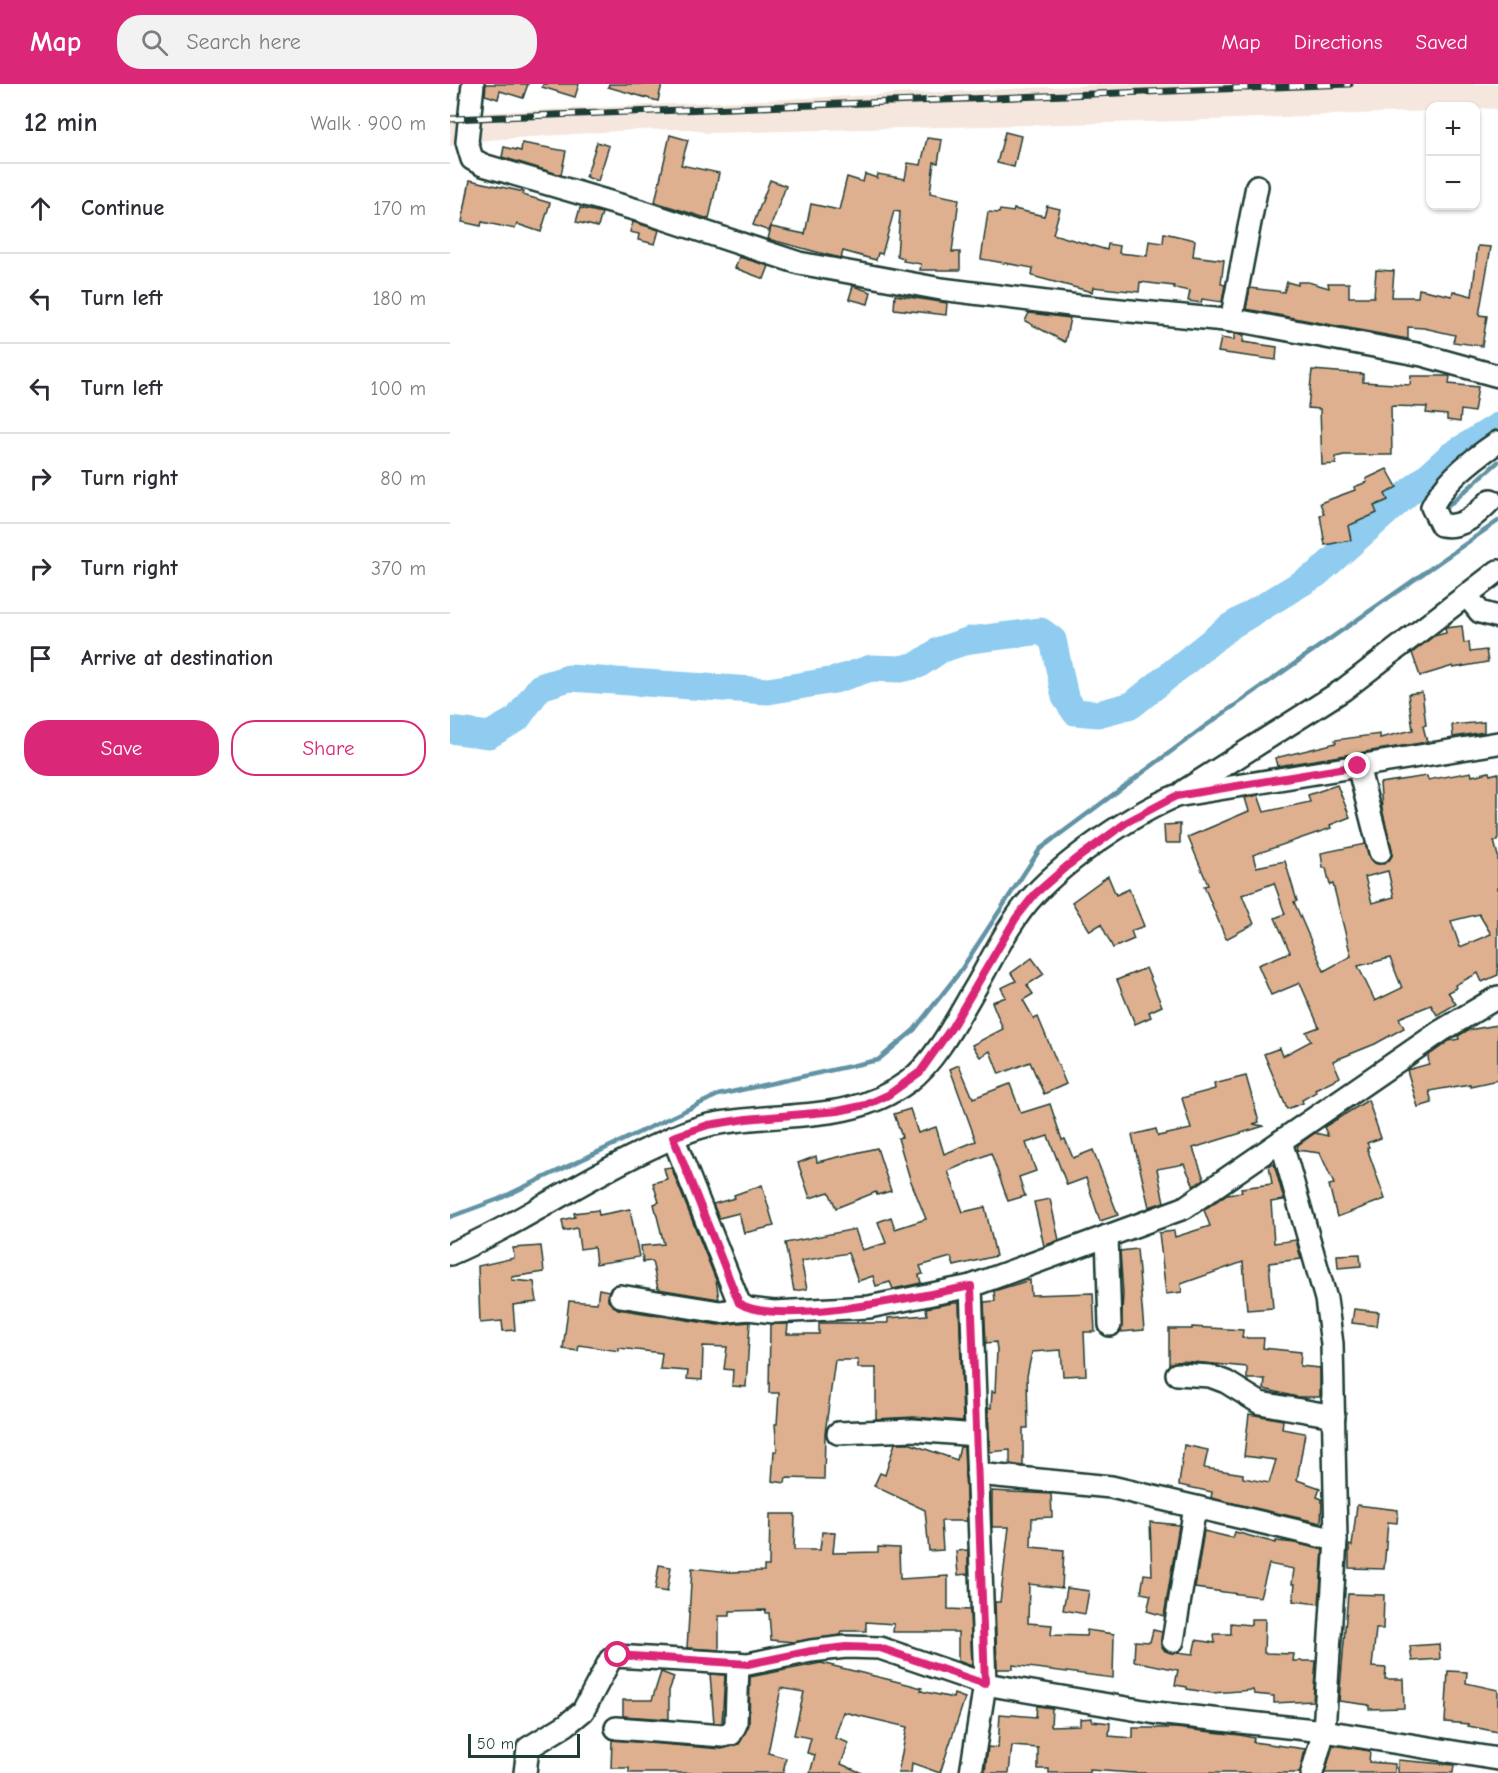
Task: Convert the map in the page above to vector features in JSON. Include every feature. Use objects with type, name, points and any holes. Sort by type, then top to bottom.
[{"type":"street","points":[[473,84],[468,150],[472,159],[483,165],[644,212],[799,263],[941,289],[1077,306],[1231,321],[1422,355],[1498,376]]},
{"type":"street","points":[[1231,321],[1257,186]]},
{"type":"street","points":[[1491,500],[1464,523],[1452,527],[1437,519],[1436,498],[1476,456],[1498,442]]},
{"type":"street","points":[[450,1254],[474,1244],[560,1194],[673,1137],[708,1125],[746,1119],[838,1111],[866,1105],[908,1082],[920,1072],[952,1027],[1016,918],[1035,894],[1067,866],[1127,822],[1176,796],[1343,690],[1498,570]]},
{"type":"street","points":[[1467,596],[1480,612],[1498,617]]},
{"type":"street","points":[[1176,796],[1498,743]]},
{"type":"street","points":[[1358,766],[1380,852]]},
{"type":"street","points":[[620,1296],[720,1312],[748,1309],[774,1312],[869,1306],[971,1286],[1184,1208],[1441,1031],[1498,997]]},
{"type":"street","points":[[673,1137],[739,1303],[748,1309]]},
{"type":"street","points":[[1281,1141],[1326,1299],[1332,1344],[1336,1540],[1324,1731],[1312,1773]]},
{"type":"street","points":[[1107,1236],[1110,1325]]},
{"type":"street","points":[[971,1286],[985,1684],[971,1773]]},
{"type":"street","points":[[1178,1374],[1210,1376],[1226,1382],[1260,1403],[1334,1416]]},
{"type":"street","points":[[837,1433],[913,1430],[976,1435]]},
{"type":"street","points":[[977,1474],[1111,1487],[1336,1540]]},
{"type":"street","points":[[1173,1641],[1195,1507]]},
{"type":"street","points":[[525,1773],[528,1748],[566,1725],[583,1711],[612,1657],[738,1664],[823,1650],[880,1648],[985,1684],[1156,1713],[1324,1731],[1498,1759]]},
{"type":"street","points":[[616,1728],[723,1736],[732,1734],[736,1724],[738,1664]]},
{"type":"shaded area","points":[[1119,84],[1498,84],[1498,109],[1480,108],[1480,102],[1426,102],[1426,111],[1184,121],[707,133],[690,129],[633,130],[488,140],[450,146],[450,114]]},
{"type":"building","points":[[486,84],[528,84],[523,98],[500,91],[498,99],[485,95]]},
{"type":"building","points":[[543,84],[579,84],[575,97],[542,87]]},
{"type":"building","points":[[609,84],[662,84],[658,101],[608,87]]},
{"type":"building","points":[[1005,132],[1021,136],[1014,167],[997,163]]},
{"type":"building","points":[[670,135],[688,140],[681,165],[719,173],[709,219],[655,202]]},
{"type":"building","points":[[927,138],[942,140],[938,163],[934,162],[930,193],[959,199],[952,252],[960,252],[960,270],[920,270],[921,264],[903,261],[904,258],[897,256],[900,212],[894,211],[882,254],[878,253],[876,260],[843,251],[841,258],[768,239],[771,227],[805,234],[811,204],[839,210],[847,177],[863,182],[865,174],[877,178],[878,174],[905,179],[908,163],[921,165]]},
{"type":"building","points":[[597,142],[609,146],[598,181],[586,177]]},
{"type":"building","points":[[522,143],[566,151],[561,175],[502,157],[504,147],[521,151]]},
{"type":"building","points":[[470,180],[524,192],[523,195],[550,203],[541,232],[517,224],[515,229],[482,222],[481,226],[462,222]]},
{"type":"building","points":[[770,180],[786,186],[769,231],[753,225]]},
{"type":"building","points":[[1047,206],[1060,209],[1053,234],[1107,250],[1108,244],[1120,246],[1119,253],[1147,256],[1149,241],[1163,243],[1164,233],[1195,240],[1193,256],[1224,260],[1221,284],[1225,285],[1222,302],[1202,299],[1201,303],[1188,301],[1190,291],[1174,288],[1174,286],[1140,282],[1139,292],[1093,287],[1092,292],[1032,276],[1033,268],[981,259],[988,212],[999,213],[1000,210],[1013,212],[1014,209],[1044,216]]},
{"type":"building","points":[[580,208],[602,213],[598,227],[576,222]]},
{"type":"building","points":[[633,222],[659,230],[655,244],[638,240],[639,234],[630,232]]},
{"type":"building","points":[[1478,246],[1491,247],[1479,315],[1487,316],[1482,346],[1453,342],[1455,335],[1424,328],[1408,327],[1408,339],[1246,309],[1250,288],[1284,292],[1287,282],[1298,285],[1298,282],[1308,282],[1329,288],[1328,283],[1349,283],[1349,297],[1374,297],[1376,270],[1394,271],[1392,297],[1418,297],[1419,289],[1452,296],[1453,291],[1472,296]]},
{"type":"building","points":[[739,257],[769,266],[764,279],[735,268]]},
{"type":"building","points":[[853,286],[871,292],[868,304],[849,299]]},
{"type":"building","points":[[895,295],[947,303],[946,315],[894,309]]},
{"type":"building","points":[[1029,313],[1070,318],[1065,342],[1025,321]]},
{"type":"building","points":[[1234,334],[1244,335],[1243,342],[1277,347],[1276,360],[1218,352],[1221,338],[1234,340]]},
{"type":"building","points":[[1312,370],[1363,374],[1363,382],[1410,385],[1411,376],[1450,376],[1449,384],[1478,387],[1474,412],[1461,410],[1460,422],[1447,420],[1447,415],[1426,413],[1427,407],[1391,406],[1392,455],[1344,455],[1335,457],[1336,464],[1322,465],[1320,409],[1308,408]]},
{"type":"building","points":[[1387,469],[1397,487],[1385,494],[1388,500],[1374,506],[1377,513],[1348,526],[1351,540],[1325,545],[1320,515],[1324,514],[1320,503],[1355,490],[1354,487],[1367,482],[1366,479]]},
{"type":"building","points":[[1462,626],[1464,643],[1469,642],[1470,652],[1486,650],[1488,662],[1453,668],[1453,666],[1420,676],[1412,653],[1434,636],[1446,633],[1445,628]]},
{"type":"building","points":[[1422,692],[1426,725],[1423,726],[1427,742],[1277,766],[1275,758],[1336,743],[1335,740],[1380,734],[1380,738],[1413,730],[1408,694]]},
{"type":"building","points":[[1484,722],[1484,732],[1453,737],[1452,725]]},
{"type":"building","points":[[1471,772],[1472,776],[1489,772],[1490,775],[1498,773],[1498,841],[1494,841],[1498,856],[1498,975],[1482,982],[1478,973],[1455,985],[1456,988],[1448,992],[1456,1004],[1437,1015],[1431,1005],[1399,1018],[1404,1028],[1375,1044],[1333,1061],[1340,1077],[1315,1089],[1316,1092],[1302,1100],[1303,1103],[1287,1109],[1264,1054],[1280,1048],[1283,1056],[1311,1041],[1306,1032],[1319,1027],[1300,983],[1271,995],[1258,965],[1290,952],[1275,918],[1285,914],[1277,891],[1274,883],[1242,895],[1254,924],[1226,939],[1204,886],[1208,885],[1188,837],[1249,811],[1245,798],[1258,795],[1264,812],[1310,802],[1308,795],[1337,785],[1350,817],[1330,825],[1331,828],[1253,855],[1256,867],[1285,861],[1297,901],[1294,902],[1324,971],[1351,956],[1333,884],[1330,885],[1326,868],[1323,868],[1321,853],[1365,844],[1371,860],[1384,864],[1392,856],[1392,849],[1382,809],[1380,783],[1427,776],[1428,780]],"holes":[[[1388,871],[1394,897],[1372,903],[1365,877]],[[1479,914],[1491,934],[1460,947],[1451,921]],[[1390,958],[1402,988],[1375,1001],[1358,966]]]},
{"type":"building","points":[[1180,824],[1180,843],[1165,843],[1164,825]]},
{"type":"building","points":[[1108,876],[1116,895],[1129,889],[1144,926],[1131,931],[1134,939],[1113,948],[1101,924],[1090,931],[1072,902]]},
{"type":"building","points":[[1032,958],[1044,974],[1027,985],[1033,994],[1023,1000],[1034,1019],[1038,1017],[1066,1084],[1044,1094],[1030,1062],[999,1074],[990,1051],[980,1057],[972,1045],[1003,1029],[992,1002],[1006,997],[1001,988],[1016,981],[1011,973]]},
{"type":"building","points":[[1146,968],[1162,1006],[1149,1012],[1151,1017],[1135,1024],[1117,980]]},
{"type":"building","points":[[1498,1025],[1498,1080],[1429,1091],[1432,1103],[1418,1107],[1407,1070],[1429,1064],[1428,1056],[1449,1041],[1459,1039],[1458,1036],[1468,1030]]},
{"type":"building","points":[[959,1065],[973,1098],[1010,1084],[1021,1113],[1050,1104],[1062,1140],[1065,1139],[1073,1158],[1093,1150],[1118,1215],[1100,1221],[1086,1178],[1067,1185],[1048,1136],[1026,1143],[1036,1171],[1019,1177],[1025,1196],[1008,1201],[991,1153],[948,1171],[963,1212],[985,1207],[996,1256],[954,1266],[951,1257],[920,1266],[923,1274],[919,1275],[921,1283],[893,1289],[890,1282],[876,1286],[873,1276],[858,1281],[848,1253],[801,1261],[807,1289],[794,1291],[785,1243],[855,1229],[862,1250],[886,1243],[878,1222],[891,1217],[895,1229],[926,1219],[910,1179],[898,1138],[902,1137],[894,1114],[910,1109],[918,1133],[936,1127],[944,1154],[976,1141],[950,1069]]},
{"type":"building","points":[[1246,1076],[1259,1122],[1253,1124],[1264,1126],[1193,1148],[1204,1179],[1194,1186],[1184,1164],[1157,1169],[1164,1202],[1149,1207],[1132,1135],[1156,1129],[1158,1136],[1191,1129],[1182,1098],[1215,1089],[1214,1084]]},
{"type":"building","points":[[1368,1100],[1381,1138],[1367,1143],[1369,1147],[1367,1148],[1385,1199],[1337,1217],[1329,1185],[1334,1184],[1320,1153],[1297,1150],[1298,1145],[1315,1133],[1328,1136],[1324,1127]]},
{"type":"building","points":[[877,1148],[891,1191],[877,1195],[876,1192],[836,1208],[829,1192],[810,1198],[798,1163],[816,1156],[817,1162]]},
{"type":"building","points":[[1274,1164],[1284,1200],[1271,1202],[1274,1243],[1296,1240],[1301,1259],[1269,1263],[1273,1308],[1247,1310],[1243,1262],[1181,1284],[1182,1292],[1166,1294],[1159,1233],[1174,1231],[1175,1237],[1210,1226],[1204,1210],[1227,1194],[1242,1192],[1241,1188],[1272,1184],[1269,1165]]},
{"type":"building","points":[[671,1167],[716,1280],[719,1299],[658,1289],[652,1261],[643,1262],[641,1246],[664,1244],[654,1204],[659,1202],[653,1183],[667,1179],[664,1168]]},
{"type":"building","points":[[762,1185],[774,1226],[744,1233],[739,1213],[719,1218],[713,1204],[735,1198],[734,1195]]},
{"type":"building","points":[[1050,1199],[1059,1240],[1044,1246],[1034,1202]]},
{"type":"building","points":[[630,1209],[639,1257],[596,1264],[594,1247],[580,1249],[577,1228],[564,1231],[562,1220],[575,1217],[574,1213],[598,1210],[599,1215]]},
{"type":"building","points":[[541,1246],[544,1272],[512,1277],[512,1280],[534,1282],[537,1302],[513,1305],[515,1330],[503,1331],[502,1321],[480,1323],[478,1266],[514,1258],[513,1248]]},
{"type":"building","points":[[1137,1249],[1144,1330],[1121,1332],[1123,1294],[1120,1251]]},
{"type":"building","points":[[1360,1254],[1361,1266],[1338,1268],[1337,1255]]},
{"type":"building","points":[[1030,1280],[1031,1295],[1093,1293],[1095,1332],[1084,1332],[1086,1375],[1063,1376],[1061,1350],[1032,1352],[1027,1376],[1028,1428],[1023,1428],[1023,1466],[1010,1464],[1010,1450],[990,1452],[988,1407],[991,1408],[992,1391],[995,1392],[997,1350],[996,1342],[986,1343],[984,1302],[995,1301],[994,1291]]},
{"type":"building","points":[[599,1289],[609,1291],[608,1301],[618,1309],[718,1325],[750,1322],[746,1387],[732,1386],[733,1370],[724,1369],[727,1347],[703,1346],[702,1380],[687,1379],[688,1371],[660,1369],[662,1353],[619,1348],[619,1351],[579,1345],[578,1351],[563,1349],[569,1301],[597,1303]]},
{"type":"building","points":[[959,1303],[963,1421],[914,1417],[876,1419],[876,1368],[858,1368],[858,1360],[835,1360],[825,1433],[824,1479],[786,1478],[785,1483],[772,1481],[774,1451],[777,1451],[775,1424],[777,1424],[779,1393],[769,1393],[770,1324],[788,1324],[787,1334],[819,1334],[819,1323],[888,1323],[888,1318],[927,1315],[926,1308]]},
{"type":"building","points":[[1354,1309],[1379,1312],[1377,1326],[1352,1323]]},
{"type":"building","points":[[1192,1327],[1243,1330],[1242,1338],[1264,1338],[1263,1348],[1301,1352],[1300,1366],[1320,1368],[1320,1397],[1297,1397],[1264,1389],[1265,1379],[1247,1379],[1247,1367],[1182,1361],[1169,1364],[1169,1329],[1192,1329]]},
{"type":"building","points":[[1249,1414],[1283,1420],[1282,1429],[1305,1433],[1297,1480],[1320,1488],[1317,1497],[1322,1499],[1321,1523],[1211,1498],[1212,1492],[1179,1485],[1184,1445],[1208,1450],[1204,1468],[1243,1474],[1243,1478],[1269,1483],[1276,1460],[1244,1456]]},
{"type":"building","points":[[895,1443],[908,1443],[957,1460],[960,1447],[964,1447],[967,1521],[941,1521],[943,1550],[929,1551],[925,1510],[874,1486],[880,1473],[885,1475]]},
{"type":"building","points":[[992,1491],[1051,1494],[1052,1517],[1032,1518],[1031,1547],[1064,1550],[1062,1588],[1029,1584],[1028,1623],[1052,1625],[1051,1635],[1086,1636],[1087,1630],[1114,1634],[1113,1678],[1013,1665],[1013,1669],[997,1669],[995,1602],[1000,1602],[1009,1527],[992,1527]]},
{"type":"building","points":[[1357,1505],[1398,1510],[1397,1523],[1388,1522],[1384,1569],[1349,1568],[1349,1545],[1352,1546]]},
{"type":"building","points":[[770,1514],[795,1514],[794,1550],[820,1550],[822,1532],[835,1533],[833,1553],[878,1552],[878,1547],[899,1548],[900,1579],[948,1576],[948,1609],[970,1610],[972,1666],[958,1661],[958,1632],[893,1632],[894,1624],[866,1622],[866,1631],[842,1631],[841,1635],[794,1642],[771,1640],[769,1613],[766,1613],[766,1610],[730,1611],[730,1616],[719,1616],[719,1650],[687,1648],[692,1568],[730,1572],[764,1571],[764,1566],[769,1566]]},
{"type":"building","points":[[1150,1522],[1179,1525],[1164,1616],[1147,1611],[1151,1595],[1141,1593],[1144,1574],[1152,1575]]},
{"type":"building","points":[[1204,1531],[1233,1538],[1235,1532],[1276,1543],[1276,1541],[1295,1543],[1323,1550],[1319,1604],[1293,1601],[1294,1569],[1269,1564],[1260,1597],[1195,1588]]},
{"type":"building","points":[[968,1550],[968,1574],[958,1575],[956,1551]]},
{"type":"building","points":[[659,1565],[671,1567],[667,1592],[655,1590]]},
{"type":"building","points":[[1067,1588],[1089,1591],[1085,1614],[1063,1610]]},
{"type":"building","points":[[1348,1594],[1384,1595],[1383,1629],[1376,1629],[1372,1667],[1386,1668],[1385,1679],[1403,1679],[1404,1708],[1369,1709],[1369,1705],[1339,1701]]},
{"type":"building","points":[[1251,1619],[1265,1619],[1264,1653],[1294,1654],[1293,1661],[1316,1661],[1313,1701],[1274,1703],[1274,1696],[1254,1694],[1253,1690],[1212,1693],[1187,1689],[1187,1687],[1175,1685],[1178,1670],[1134,1661],[1135,1641],[1150,1642],[1153,1630],[1162,1632],[1161,1645],[1165,1651],[1193,1654],[1196,1640],[1215,1643],[1214,1634],[1231,1634],[1231,1623],[1251,1625]]},
{"type":"building","points":[[1439,1644],[1440,1659],[1412,1661],[1410,1646]]},
{"type":"building","points":[[821,1663],[922,1688],[921,1691],[953,1698],[954,1694],[965,1698],[940,1773],[912,1763],[911,1773],[898,1773],[907,1727],[843,1712],[835,1738],[849,1743],[841,1764],[862,1773],[810,1773],[815,1755],[807,1753],[811,1738],[794,1735],[804,1692],[781,1688],[768,1753],[786,1758],[783,1773],[629,1773],[629,1768],[611,1768],[612,1740],[722,1749],[739,1744],[749,1725],[750,1677]]},
{"type":"building","points":[[1448,1671],[1467,1672],[1466,1683],[1498,1690],[1498,1732],[1468,1726],[1469,1724],[1445,1722]]},
{"type":"building","points":[[661,1672],[674,1677],[669,1691],[669,1719],[623,1716],[623,1700],[652,1700]]},
{"type":"building","points":[[710,1674],[725,1675],[722,1723],[714,1723]]},
{"type":"building","points":[[1037,1706],[1052,1708],[1051,1726],[1080,1725],[1080,1719],[1092,1718],[1092,1721],[1110,1723],[1109,1736],[1133,1738],[1133,1728],[1175,1728],[1240,1735],[1254,1738],[1253,1742],[1305,1749],[1300,1773],[1133,1773],[1090,1770],[1090,1773],[1049,1773],[1049,1769],[1038,1769],[1038,1748],[1012,1746],[1009,1773],[985,1773],[988,1747],[998,1748],[1000,1714],[1036,1717]]},
{"type":"building","points":[[1333,1745],[1370,1751],[1369,1762],[1395,1764],[1395,1773],[1325,1773]]},
{"type":"building","points":[[1398,1760],[1454,1765],[1453,1773],[1398,1773]]},
{"type":"waterway","points":[[450,730],[489,735],[517,719],[540,687],[569,678],[768,691],[835,680],[871,668],[900,669],[918,665],[940,650],[970,640],[1041,631],[1053,640],[1065,697],[1075,712],[1098,714],[1132,705],[1229,627],[1317,574],[1450,456],[1498,426]]},
{"type":"waterway","points":[[1440,513],[1498,462]]},
{"type":"waterway","points":[[450,1217],[499,1199],[718,1095],[878,1060],[914,1030],[959,973],[1040,849],[1204,727],[1498,521]]},
{"type":"railway","points":[[450,119],[1350,84]]},
{"type":"route","points":[[618,1655],[748,1664],[811,1651],[846,1647],[880,1648],[985,1684],[971,1286],[869,1306],[774,1312],[748,1309],[739,1303],[673,1137],[708,1125],[746,1119],[838,1111],[866,1105],[888,1095],[920,1072],[952,1027],[1016,918],[1035,894],[1067,866],[1127,822],[1157,804],[1176,796],[1358,766]]}]
